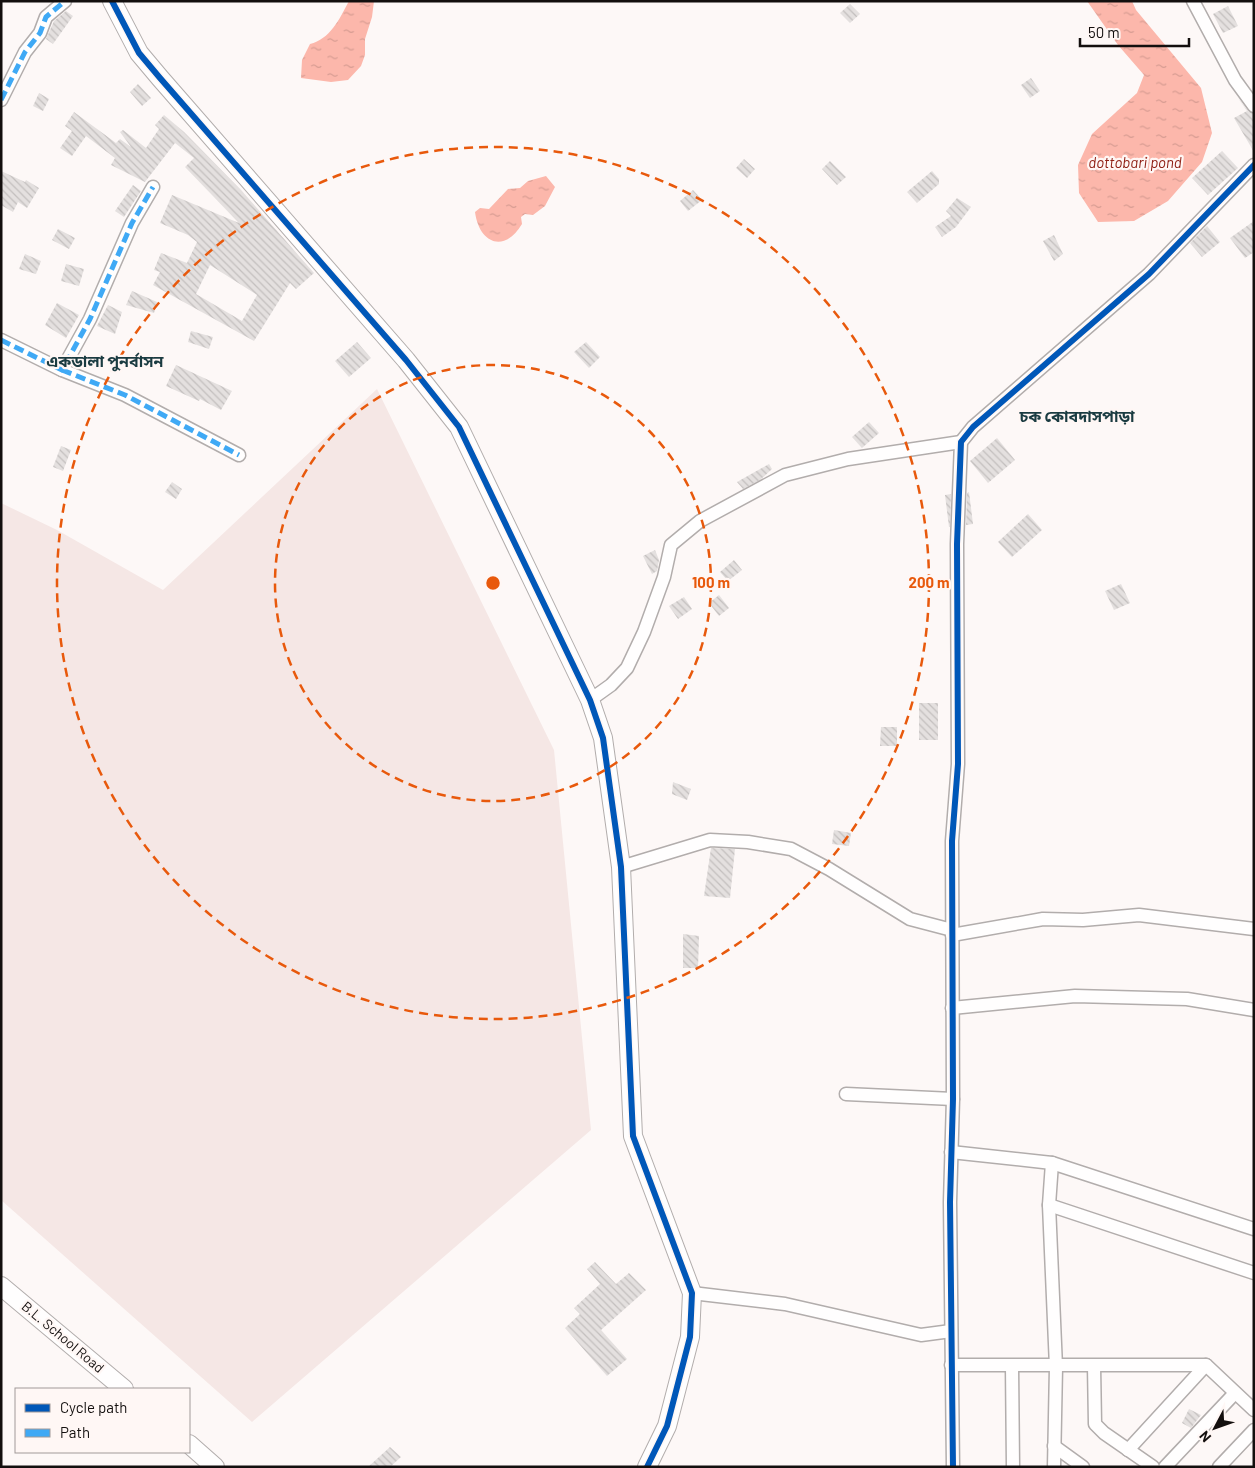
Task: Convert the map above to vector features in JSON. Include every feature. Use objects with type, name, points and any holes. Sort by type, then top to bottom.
[{"type":"street","points":[[1,100],[25,52],[40,33],[46,17],[65,1]]},
{"type":"street","points":[[112,1],[139,53],[406,360],[459,428],[590,700],[603,738],[621,867],[633,1136],[692,1293],[690,1337],[686,1355],[667,1426],[647,1467]]},
{"type":"street","points":[[1194,1],[1235,80],[1254,106]]},
{"type":"street","points":[[953,1467],[951,1365],[952,841],[958,764],[957,544],[961,442],[973,427],[1150,274],[1254,165]]},
{"type":"street","points":[[62,370],[90,319],[132,223],[153,187]]},
{"type":"street","points":[[1,340],[62,370],[125,395],[239,455]]},
{"type":"street","points":[[590,700],[610,685],[627,668],[644,632],[664,577],[671,545],[700,521],[785,475],[848,459],[961,442]]},
{"type":"street","points":[[621,867],[710,840],[748,842],[791,849],[829,869],[910,919],[952,933],[1043,919],[1083,920],[1139,915],[1254,929]]},
{"type":"street","points":[[952,1008],[1075,996],[1186,999],[1254,1010]]},
{"type":"street","points":[[846,1094],[953,1099]]},
{"type":"street","points":[[951,1152],[1052,1163],[1254,1229]]},
{"type":"street","points":[[1052,1163],[1049,1205],[1056,1366],[1054,1467]]},
{"type":"street","points":[[1049,1205],[1254,1273]]},
{"type":"street","name":"B.L. School Road","points":[[1,1286],[123,1388]]},
{"type":"street","points":[[692,1293],[785,1304],[921,1335],[951,1331]]},
{"type":"street","points":[[951,1365],[1206,1365],[1254,1410]]},
{"type":"street","points":[[1128,1450],[1206,1365]]},
{"type":"street","points":[[1012,1366],[1013,1467]]},
{"type":"street","points":[[1094,1366],[1095,1424],[1153,1467]]},
{"type":"street","points":[[1165,1467],[1235,1393]]},
{"type":"street","points":[[1219,1467],[1254,1430]]},
{"type":"street","points":[[190,1445],[215,1467]]},
{"type":"street","points":[[1054,1446],[1083,1467]]},
{"type":"shaded area","points":[[377,389],[554,750],[591,1130],[252,1422],[1,1200],[1,503],[57,530],[163,590]]},
{"type":"water","points":[[349,1],[374,1],[372,17],[365,39],[365,55],[361,66],[348,80],[331,82],[301,78],[302,60],[310,44],[323,38],[333,28]]},
{"type":"water","name":"dottobari pond","points":[[1087,1],[1132,1],[1136,10],[1201,88],[1212,133],[1202,162],[1168,201],[1134,221],[1098,222],[1079,193],[1078,165],[1092,134],[1137,93],[1144,75],[1118,45]]},
{"type":"water","points":[[546,176],[555,187],[545,206],[533,215],[525,214],[521,217],[522,224],[508,239],[500,242],[493,241],[487,237],[477,223],[475,212],[480,208],[489,209],[508,189],[520,188],[528,181]]},
{"type":"building","points":[[850,4],[860,14],[850,23],[840,13]]},
{"type":"building","points":[[1228,6],[1238,26],[1223,33],[1213,14]]},
{"type":"building","points":[[66,11],[73,16],[53,44],[46,39],[54,21]]},
{"type":"building","points":[[1031,78],[1040,91],[1030,98],[1021,85]]},
{"type":"building","points":[[138,84],[151,98],[142,106],[130,92]]},
{"type":"building","points":[[39,93],[49,99],[43,111],[33,106]]},
{"type":"building","points":[[1238,98],[1248,111],[1254,114],[1254,152],[1234,118],[1247,111]]},
{"type":"building","points":[[74,112],[116,143],[120,139],[131,147],[120,132],[123,130],[146,148],[159,129],[155,125],[164,115],[184,132],[241,190],[314,273],[296,289],[290,283],[254,341],[153,285],[160,272],[154,270],[161,253],[187,263],[197,242],[188,235],[160,223],[172,195],[239,223],[185,167],[194,158],[175,143],[145,182],[111,165],[115,158],[86,136],[72,156],[60,148],[72,131],[65,126]],"holes":[[[210,265],[257,295],[242,321],[196,294]]]},
{"type":"building","points":[[1222,151],[1238,168],[1208,195],[1192,178]]},
{"type":"building","points":[[744,159],[755,169],[747,178],[736,168]]},
{"type":"building","points":[[830,161],[846,177],[837,185],[822,169]]},
{"type":"building","points":[[1,171],[25,182],[26,180],[39,188],[27,208],[18,202],[13,212],[1,205]]},
{"type":"building","points":[[932,171],[939,179],[939,184],[917,203],[907,192]]},
{"type":"building","points":[[133,185],[141,191],[124,217],[115,211]]},
{"type":"building","points":[[693,190],[702,200],[688,211],[680,201]]},
{"type":"building","points":[[957,198],[971,207],[956,227],[942,237],[935,227],[951,216],[946,211]]},
{"type":"building","points":[[1254,221],[1254,252],[1245,258],[1230,238]]},
{"type":"building","points":[[1207,226],[1220,242],[1202,257],[1190,243]]},
{"type":"building","points":[[58,229],[75,238],[69,249],[52,240]]},
{"type":"building","points":[[1054,235],[1063,254],[1054,261],[1043,241]]},
{"type":"building","points":[[25,254],[41,261],[36,274],[19,269]]},
{"type":"building","points":[[66,264],[84,269],[79,286],[61,281]]},
{"type":"building","points":[[132,291],[157,302],[154,313],[126,305]]},
{"type":"building","points":[[57,303],[79,315],[66,338],[45,325]]},
{"type":"building","points":[[108,305],[122,312],[115,334],[97,326]]},
{"type":"building","points":[[191,331],[213,337],[209,349],[188,342]]},
{"type":"building","points":[[357,342],[371,358],[349,377],[335,361]]},
{"type":"building","points":[[586,342],[600,357],[589,368],[574,352]]},
{"type":"building","points":[[176,365],[232,391],[221,410],[200,399],[199,401],[166,386]]},
{"type":"building","points":[[869,422],[879,433],[862,448],[852,437]]},
{"type":"building","points":[[997,438],[1015,460],[988,483],[970,461]]},
{"type":"building","points":[[61,446],[71,450],[63,471],[53,467]]},
{"type":"building","points":[[769,464],[772,469],[760,480],[743,489],[737,482]]},
{"type":"building","points":[[172,482],[182,489],[176,499],[165,492]]},
{"type":"building","points":[[969,492],[973,524],[966,525],[967,493]]},
{"type":"building","points":[[951,494],[950,527],[949,527],[945,495]]},
{"type":"building","points":[[1028,514],[1042,530],[1012,557],[998,542]]},
{"type":"building","points":[[655,550],[659,560],[657,571],[652,574],[643,556]]},
{"type":"building","points":[[734,560],[742,570],[728,581],[720,572]]},
{"type":"building","points":[[1121,584],[1130,603],[1114,610],[1105,591]]},
{"type":"building","points":[[719,595],[729,608],[719,616],[709,603]]},
{"type":"building","points":[[684,597],[692,609],[678,619],[669,606]]},
{"type":"building","points":[[919,703],[938,703],[938,740],[919,740]]},
{"type":"building","points":[[881,727],[897,727],[897,746],[880,746]]},
{"type":"building","points":[[673,782],[691,789],[687,800],[672,794]]},
{"type":"building","points":[[834,830],[851,833],[849,846],[832,844]]},
{"type":"building","points":[[711,848],[735,849],[730,898],[704,896]]},
{"type":"building","points":[[683,934],[699,936],[698,968],[683,968]]},
{"type":"building","points":[[595,1262],[616,1284],[629,1273],[646,1290],[601,1330],[627,1359],[607,1376],[565,1328],[580,1314],[574,1308],[600,1284],[587,1269]]},
{"type":"building","points":[[1189,1409],[1201,1415],[1191,1428],[1182,1423]]},
{"type":"building","points":[[390,1447],[401,1457],[390,1467],[368,1467]]},
{"type":"marked path","points":[[1,100],[25,52],[40,33],[46,17],[65,1]]},
{"type":"marked path","points":[[1,340],[62,370],[90,319],[132,223],[153,187]]},
{"type":"marked path","points":[[62,370],[125,395],[239,455]]},
{"type":"cycle path","points":[[112,1],[139,53],[406,360],[459,427],[590,700],[603,738],[621,867],[633,1136],[692,1293],[690,1337],[667,1426],[647,1467]]},
{"type":"cycle path","points":[[953,1467],[950,1202],[953,1099],[952,841],[958,764],[957,544],[961,442],[973,427],[1149,274],[1254,165]]},
{"type":"district","name":"একডালা পুনর্বাসন","points":[[105,361]]},
{"type":"district","name":"চক কোবদাসপাড়া","points":[[1077,416]]}]
